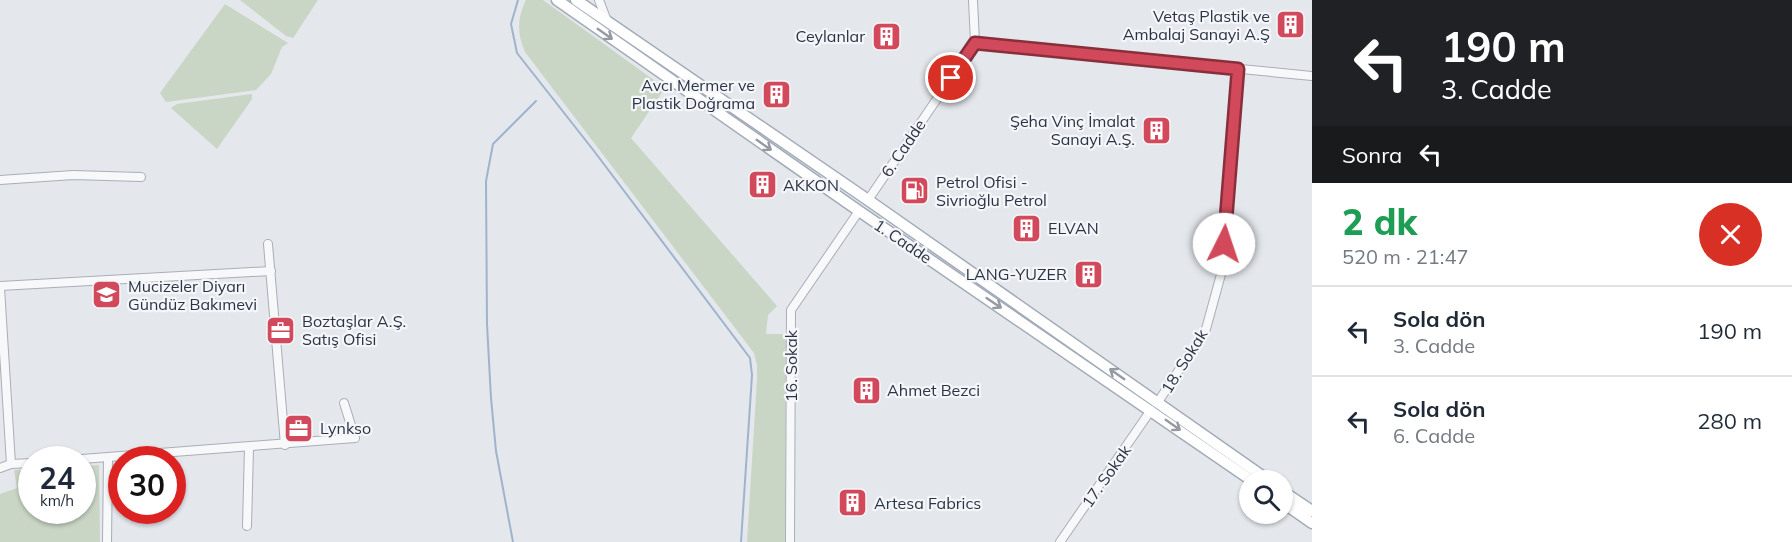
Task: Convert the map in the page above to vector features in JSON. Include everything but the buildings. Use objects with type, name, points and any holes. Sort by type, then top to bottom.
[{"type":"main road","name":"1. Cadde","points":[[557,0],[858,211],[1253,470]]},
{"type":"main road","name":"1. Cadde","points":[[576,0],[868,200],[1155,406],[1239,471]]},
{"type":"main road","points":[[1293,498],[1312,512]]},
{"type":"main road","points":[[1293,510],[1312,523]]},
{"type":"street","points":[[599,0],[608,22]]},
{"type":"street","points":[[973,0],[975,43],[1312,76]]},
{"type":"street","name":"6. Cadde","points":[[868,200],[975,43]]},
{"type":"street","name":"18. Sokak","points":[[1155,406],[1206,329],[1223,267],[1238,69]]},
{"type":"street","points":[[0,180],[73,175],[141,177]]},
{"type":"street","name":"16. Sokak","points":[[790,542],[791,310],[858,211]]},
{"type":"street","points":[[268,244],[285,446]]},
{"type":"street","points":[[11,464],[0,287],[271,272]]},
{"type":"street","points":[[186,452],[285,446],[355,438],[344,403]]},
{"type":"street","name":"17. Sokak","points":[[1060,542],[1155,406]]},
{"type":"street","points":[[247,526],[249,448]]},
{"type":"street","points":[[96,458],[108,458],[107,542]]},
{"type":"street","points":[[0,468],[18,464]]},
{"type":"green space","points":[[240,0],[318,0],[293,38],[286,36]]},
{"type":"green space","points":[[526,0],[543,0],[665,88],[631,138],[777,306],[768,315],[766,334],[786,334],[785,542],[747,542],[757,379],[754,353],[525,52],[519,26]]},
{"type":"green space","points":[[225,4],[288,43],[282,47],[271,74],[256,90],[166,102],[160,93]]},
{"type":"green space","points":[[252,94],[252,99],[217,149],[171,108],[177,104]]},
{"type":"green space","points":[[96,465],[99,465],[100,542],[0,542],[0,494],[17,488],[14,470],[18,470],[18,524],[96,524]]},
{"type":"waterway","points":[[518,0],[511,24],[517,53],[750,358],[752,375],[741,542]]},
{"type":"waterway","points":[[513,542],[496,451],[491,398],[487,324],[486,181],[493,144],[536,101]]},
{"type":"place","name":"Vetaş Plastik ve Ambalaj Sanayi A.Ş","points":[[1291,25]]},
{"type":"place","name":"Ceylanlar","points":[[886,36]]},
{"type":"place","name":"Avcı Mermer ve Plastik Doğrama","points":[[776,94]]},
{"type":"place","name":"Şeha Vinç İmalat Sanayi A.Ş.","points":[[1156,130]]},
{"type":"place","name":"AKKON","points":[[762,185]]},
{"type":"place","name":"Petrol Ofisi - Sivrioğlu Petrol","points":[[915,191]]},
{"type":"place","name":"ELVAN","points":[[1027,228]]},
{"type":"place","name":"LANG-YUZER","points":[[1088,274]]},
{"type":"place","name":"Mucizeler Diyarı Gündüz Bakımevi","points":[[107,295]]},
{"type":"place","name":"Boztaşlar A.Ş. Satış Ofisi","points":[[281,330]]},
{"type":"place","name":"Ahmet Bezci","points":[[866,390]]},
{"type":"place","name":"Lynkso","points":[[299,428]]},
{"type":"place","name":"Artesa Fabrics","points":[[853,503]]},
{"type":"route","points":[[951,78],[975,43],[1238,69],[1224,244]]}]
